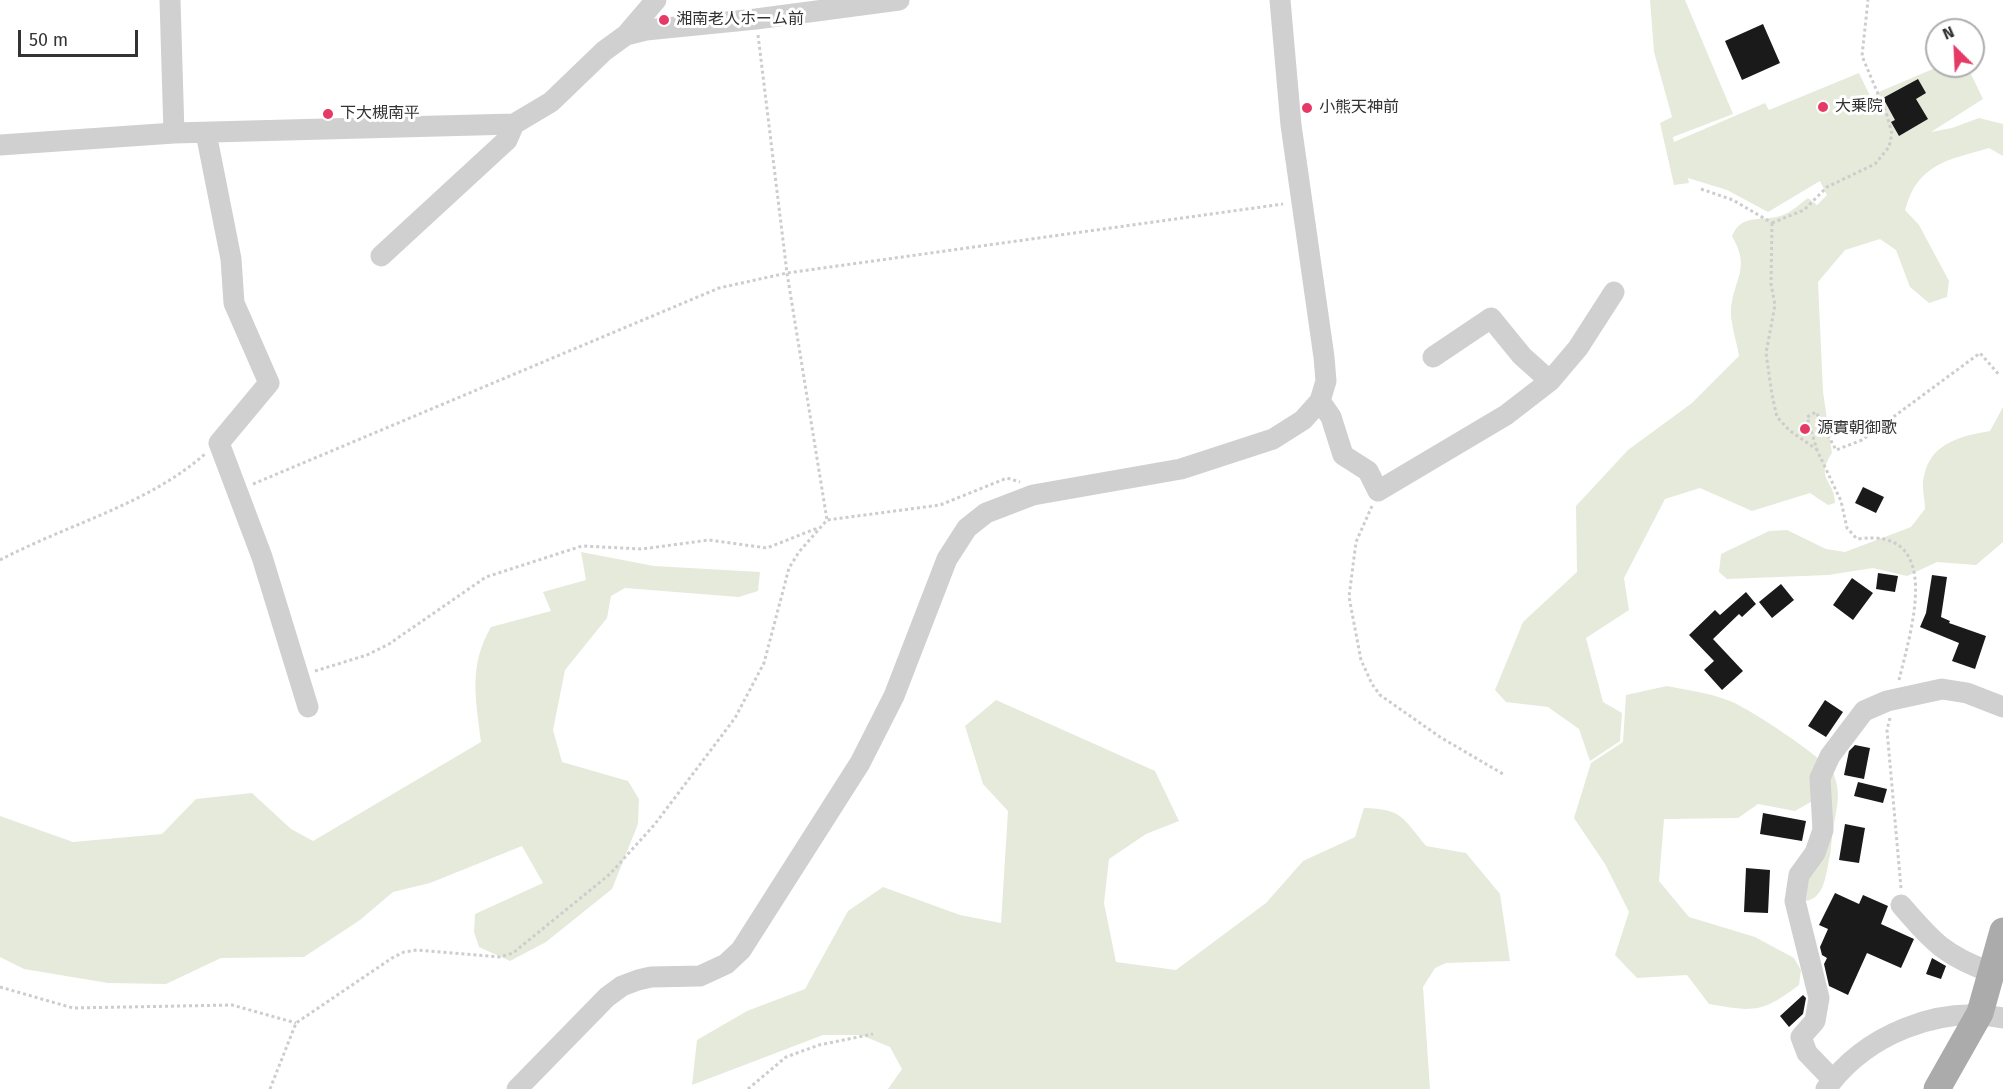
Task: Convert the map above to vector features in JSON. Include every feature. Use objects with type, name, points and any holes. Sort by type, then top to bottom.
[{"type":"main road","points":[[1937,1089],[1991,1016],[1990,972],[2003,931]]},
{"type":"street","points":[[170,0],[174,134]]},
{"type":"street","points":[[0,145],[174,134],[514,124],[550,102],[604,51],[626,35],[656,0]]},
{"type":"street","points":[[626,35],[646,30],[756,19],[868,2],[899,0]]},
{"type":"street","points":[[517,1089],[607,998],[622,986],[651,976],[700,976],[726,964],[741,950],[860,763],[894,696],[947,559],[968,528],[986,513],[1027,497],[1181,469],[1273,439],[1304,420],[1320,401],[1326,381],[1324,357],[1291,124],[1280,0]]},
{"type":"street","points":[[381,256],[507,140],[514,124]]},
{"type":"street","points":[[206,133],[231,259],[234,303],[269,383],[219,443],[238,491],[308,707]]},
{"type":"street","points":[[1320,401],[1331,417],[1342,455],[1368,471],[1378,491],[1506,415],[1550,381],[1578,348],[1614,292]]},
{"type":"street","points":[[1433,357],[1491,318],[1522,356],[1550,381]]},
{"type":"street","points":[[1991,1016],[1909,1025],[1859,1055],[1829,1085],[1807,1053],[1801,1037],[1815,1021],[1819,998],[1795,902],[1799,875],[1815,853],[1823,830],[1820,778],[1830,756],[1864,711],[1894,699],[1942,689],[1967,693],[2003,707]]},
{"type":"street","points":[[1901,904],[1931,939],[1957,960],[1990,972]]},
{"type":"path","points":[[1772,223],[1804,210],[1827,187],[1875,164],[1889,147],[1892,134],[1887,115],[1862,56],[1868,0]]},
{"type":"path","points":[[756,19],[787,273],[827,520]]},
{"type":"path","points":[[1701,189],[1734,200],[1772,223]]},
{"type":"path","points":[[238,491],[719,288],[787,273],[1302,201]]},
{"type":"path","points":[[1772,223],[1771,284],[1775,305],[1766,353],[1772,394],[1777,417],[1789,430],[1817,450]]},
{"type":"path","points":[[1901,904],[1900,853],[1887,730],[1915,605],[1914,569],[1905,548],[1889,538],[1857,539],[1847,528],[1841,501],[1817,450],[1807,417],[1816,412],[1836,450],[1862,440],[1980,353],[2000,376]]},
{"type":"path","points":[[0,560],[39,540],[153,491],[188,470],[219,443]]},
{"type":"path","points":[[270,1089],[296,1023],[404,952],[500,957],[513,953],[610,874],[655,824],[735,718],[764,663],[789,568],[827,520],[940,505],[1007,478],[1019,481],[1027,497]]},
{"type":"path","points":[[1378,491],[1356,543],[1350,578],[1353,628],[1365,668],[1380,695],[1440,737],[1503,774]]},
{"type":"path","points":[[299,676],[367,655],[389,644],[486,577],[582,546],[642,549],[709,540],[767,548],[815,529],[817,531]]},
{"type":"path","points":[[0,987],[73,1008],[232,1005],[296,1023]]},
{"type":"path","points":[[748,1089],[786,1057],[819,1045],[873,1034]]},
{"type":"shaded area","points":[[1650,0],[1685,0],[1733,114],[1673,137],[1674,142],[1765,103],[1769,110],[1859,73],[1871,98],[1881,91],[1925,72],[1925,78],[1973,78],[1983,99],[1931,132],[1952,128],[1979,118],[2003,124],[2003,156],[1989,148],[1948,160],[1926,173],[1911,194],[1905,210],[1919,225],[1949,281],[1947,297],[1929,303],[1910,287],[1896,250],[1880,239],[1845,250],[1818,282],[1823,392],[1832,453],[1827,462],[1825,475],[1832,489],[1835,503],[1828,505],[1810,493],[1752,511],[1700,488],[1665,499],[1624,578],[1629,610],[1586,638],[1603,702],[1622,713],[1620,741],[1590,761],[1579,729],[1548,707],[1506,702],[1495,690],[1523,622],[1577,572],[1576,506],[1628,450],[1692,403],[1739,356],[1731,314],[1741,265],[1738,247],[1732,236],[1736,229],[1747,221],[1786,214],[1808,198],[1817,205],[1827,195],[1820,181],[1768,212],[1727,190],[1688,178],[1689,183],[1674,185],[1660,123],[1672,117],[1654,52]]},
{"type":"shaded area","points":[[2003,407],[2003,542],[1976,565],[1937,562],[1907,576],[1873,568],[1828,575],[1727,579],[1719,572],[1721,554],[1769,531],[1787,530],[1826,549],[1845,552],[1911,527],[1925,509],[1923,480],[1933,455],[1959,438],[1990,431]]},
{"type":"shaded area","points":[[581,552],[654,566],[760,572],[758,591],[739,597],[625,588],[611,596],[607,618],[565,670],[553,730],[562,762],[628,781],[639,799],[638,824],[612,889],[546,942],[510,961],[479,947],[474,932],[475,914],[543,883],[522,846],[430,883],[393,892],[360,920],[304,957],[221,958],[166,984],[108,983],[24,969],[0,957],[0,816],[73,842],[162,834],[196,799],[252,793],[291,829],[313,841],[481,742],[476,697],[476,669],[484,641],[491,627],[551,611],[543,592],[586,580]]},
{"type":"shaded area","points":[[1667,686],[1730,701],[1769,723],[1817,758],[1834,775],[1836,782],[1837,805],[1825,879],[1817,895],[1806,901],[1800,896],[1809,857],[1816,799],[1795,811],[1758,804],[1738,818],[1664,819],[1659,881],[1689,917],[1755,937],[1794,958],[1801,970],[1799,985],[1776,1001],[1757,1008],[1747,1009],[1709,1004],[1687,975],[1637,978],[1615,955],[1629,912],[1605,864],[1574,818],[1591,763],[1623,742],[1626,695]]},
{"type":"shaded area","points":[[996,700],[1155,771],[1179,821],[1146,834],[1109,859],[1104,903],[1116,962],[1176,970],[1266,903],[1303,861],[1355,837],[1364,808],[1386,810],[1400,816],[1426,846],[1466,853],[1500,894],[1510,961],[1446,963],[1435,968],[1423,987],[1430,1089],[888,1089],[902,1069],[890,1047],[861,1035],[823,1035],[692,1085],[697,1040],[747,1011],[805,989],[848,911],[883,887],[960,915],[1001,923],[1008,811],[983,784],[965,726]]},
{"type":"building","points":[[1763,24],[1780,63],[1742,80],[1725,41]]},
{"type":"building","points":[[1918,79],[1926,93],[1916,99],[1928,119],[1899,136],[1891,122],[1895,120],[1883,98]]},
{"type":"building","points":[[1863,487],[1884,497],[1876,513],[1855,503]]},
{"type":"building","points":[[1878,573],[1898,576],[1895,592],[1876,589]]},
{"type":"building","points":[[1932,575],[1947,577],[1941,617],[1950,621],[1949,623],[1986,636],[1975,669],[1952,661],[1959,643],[1920,627],[1926,613]]},
{"type":"building","points":[[1852,578],[1873,593],[1853,620],[1833,605]]},
{"type":"building","points":[[1781,584],[1794,600],[1772,618],[1759,602]]},
{"type":"building","points":[[1746,592],[1756,604],[1742,617],[1739,614],[1713,639],[1743,671],[1722,690],[1704,670],[1714,661],[1689,635],[1715,610],[1720,615]]},
{"type":"building","points":[[1825,700],[1843,712],[1826,737],[1808,726]]},
{"type":"building","points":[[1855,745],[1870,748],[1864,779],[1844,775],[1849,751]]},
{"type":"building","points":[[1858,782],[1887,789],[1883,803],[1854,796]]},
{"type":"building","points":[[1763,813],[1806,821],[1802,841],[1760,834]]},
{"type":"building","points":[[1845,824],[1865,828],[1859,863],[1839,860]]},
{"type":"building","points":[[1746,868],[1770,870],[1768,913],[1744,912]]},
{"type":"building","points":[[1835,893],[1859,904],[1863,895],[1888,906],[1881,924],[1914,939],[1901,968],[1867,953],[1848,995],[1829,986],[1824,964],[1827,958],[1822,955],[1820,947],[1828,929],[1819,925]]},
{"type":"building","points":[[1932,958],[1946,966],[1941,979],[1926,974]]},
{"type":"building","points":[[1803,995],[1806,998],[1803,1014],[1789,1027],[1780,1016]]},
{"type":"place","name":"湘南老人ホーム前","points":[[664,20]]},
{"type":"place","name":"大乗院","points":[[1823,107]]},
{"type":"place","name":"小熊天神前","points":[[1307,108]]},
{"type":"place","name":"下大槻南平","points":[[328,114]]},
{"type":"place","name":"源實朝御歌","points":[[1805,429]]}]
